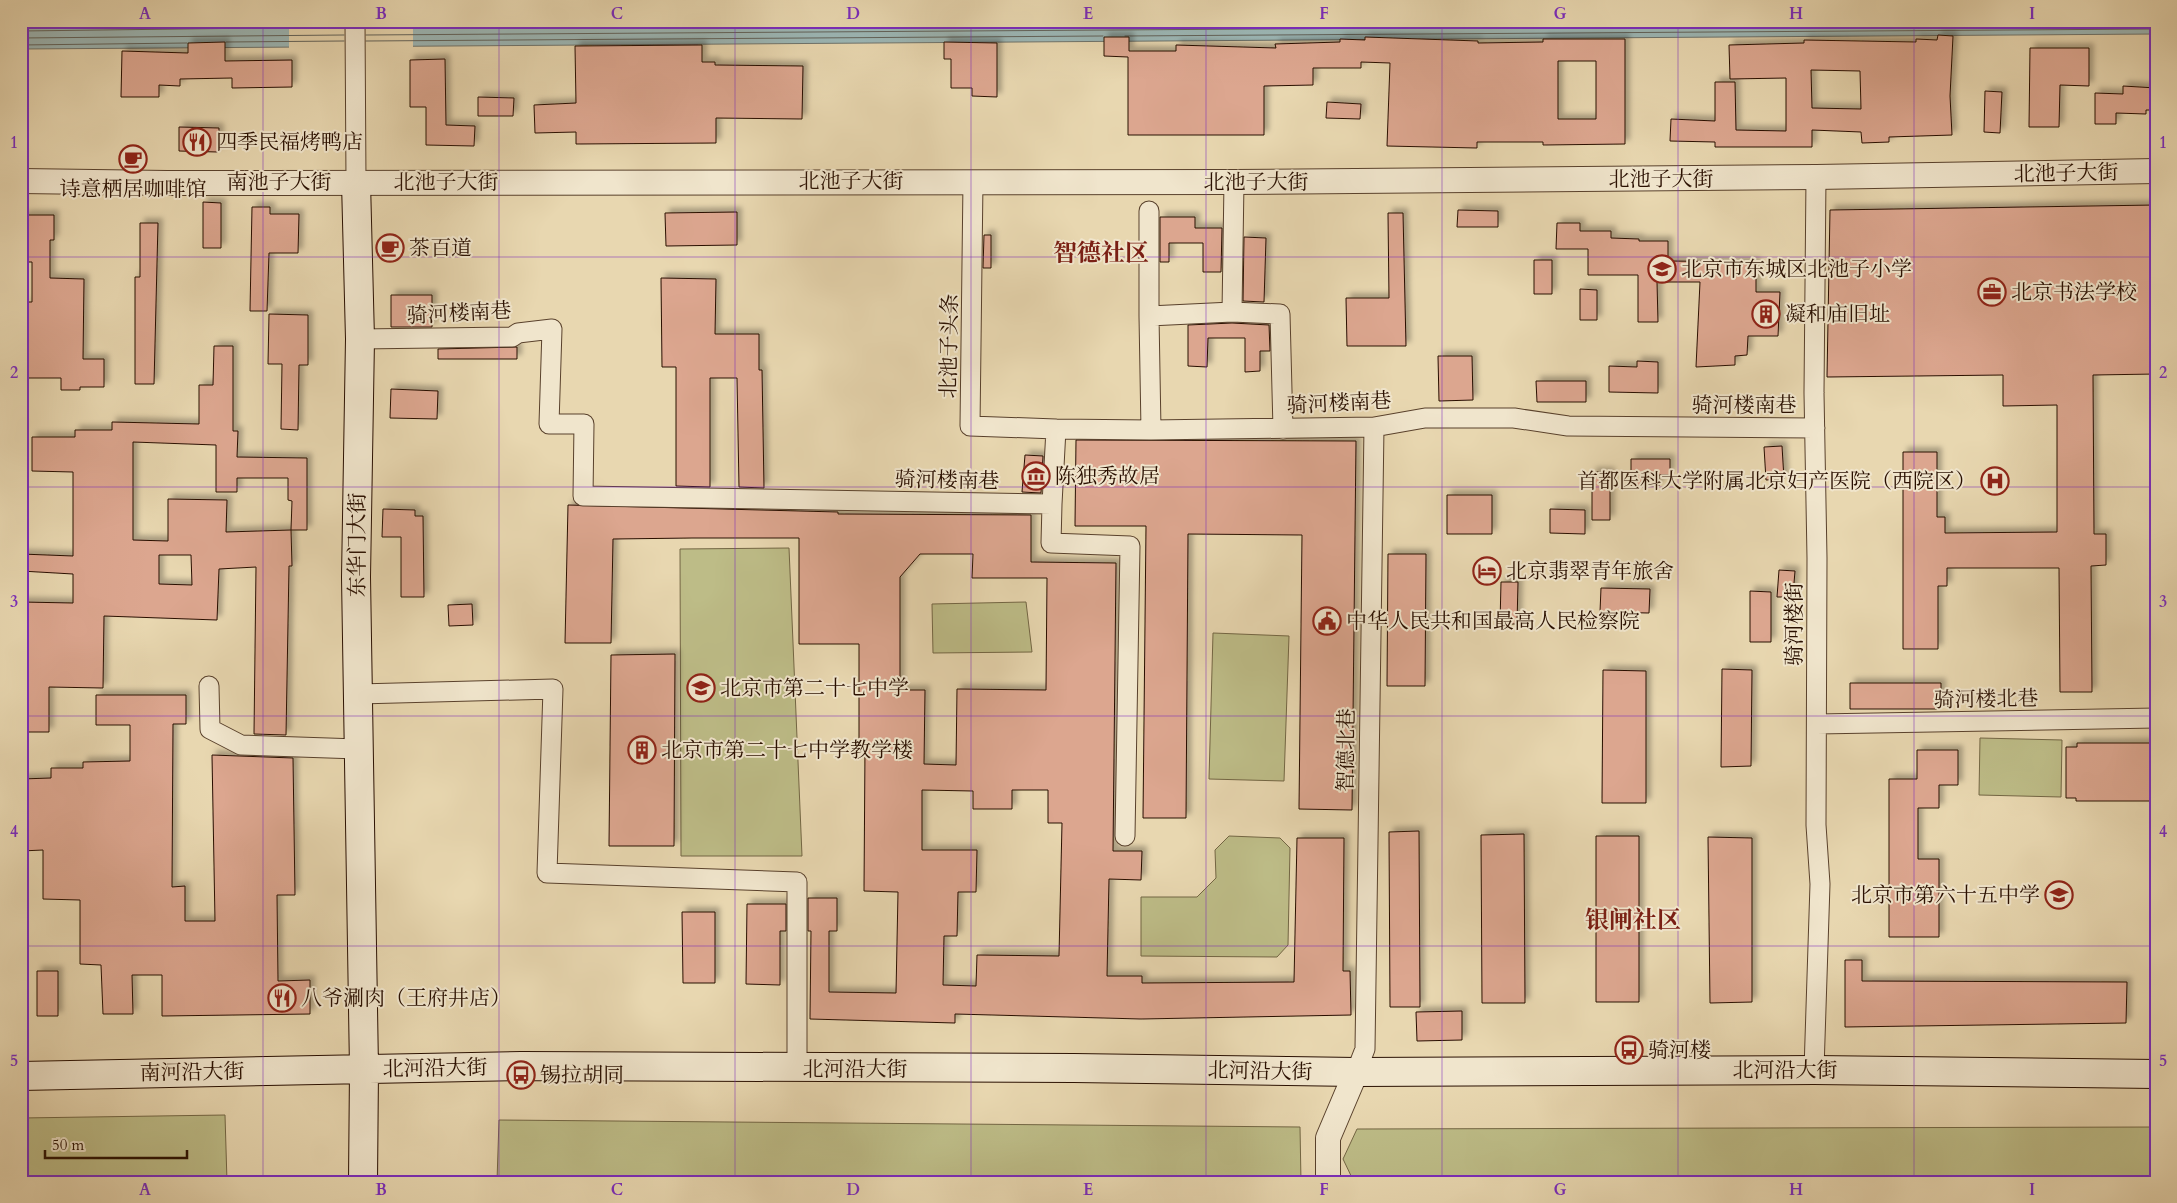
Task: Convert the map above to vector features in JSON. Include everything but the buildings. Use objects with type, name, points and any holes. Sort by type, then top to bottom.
[{"type":"main road","name":"东华门大街","points":[[356,182],[360,339],[356,577],[364,1069],[363,1182]]},
{"type":"main road","name":"北河沿大街","points":[[364,1069],[521,1066],[797,1069],[1074,1068],[1356,1072],[1814,1070],[2156,1074]]},
{"type":"main road","name":"南河沿大街","points":[[21,1076],[364,1069]]},
{"type":"street","name":"东华门大街","points":[[355,21],[356,182]]},
{"type":"street","name":"北池子大街","points":[[356,182],[1234,182],[1816,178],[2156,171]]},
{"type":"street","name":"骑河楼街","points":[[1814,1070],[1820,884],[1816,825],[1816,178]]},
{"type":"street","name":"南池子大街","points":[[21,181],[356,182]]},
{"type":"street","name":"北池子头条","points":[[973,181],[970,426],[1056,429]]},
{"type":"street","points":[[1232,312],[1234,182]]},
{"type":"street","points":[[1149,211],[1151,430]]},
{"type":"street","points":[[1149,316],[1232,312],[1280,314],[1284,429]]},
{"type":"street","name":"骑河楼南巷","points":[[360,339],[512,337],[518,333],[552,329],[549,424],[584,424],[583,496],[1052,504]]},
{"type":"street","name":"骑河楼南巷","points":[[1056,429],[1151,430],[1374,427],[1425,418],[1514,418],[1568,426],[1815,428]]},
{"type":"street","name":"智德北巷","points":[[1356,1072],[1365,1049],[1374,427]]},
{"type":"street","points":[[1056,429],[1051,543],[1130,546],[1125,836]]},
{"type":"street","points":[[210,686],[210,729],[242,745],[358,749]]},
{"type":"street","points":[[359,694],[553,689],[547,873],[797,882],[797,1069]]},
{"type":"street","name":"骑河楼北巷","points":[[1817,724],[2156,718]]},
{"type":"street","points":[[1328,1182],[1328,1138],[1356,1072]]},
{"type":"shaded area","points":[[789,548],[802,856],[681,856],[680,549]]},
{"type":"shaded area","points":[[1026,602],[1032,652],[933,653],[932,604]]},
{"type":"shaded area","points":[[1213,633],[1289,636],[1284,781],[1209,779]]},
{"type":"shaded area","points":[[1980,738],[2062,740],[2061,797],[1979,795]]},
{"type":"shaded area","points":[[1229,836],[1280,838],[1290,848],[1288,945],[1277,957],[1141,956],[1141,897],[1197,897],[1216,878],[1215,850]]},
{"type":"shaded area","points":[[225,1115],[227,1182],[21,1182],[21,1118]]},
{"type":"shaded area","points":[[499,1120],[1300,1127],[1301,1182],[497,1181]]},
{"type":"shaded area","points":[[2156,1127],[2156,1182],[1354,1182],[1343,1159],[1357,1129]]},
{"type":"water","points":[[21,21],[2156,21],[2156,34],[21,49]]},
{"type":"pier","points":[[289,21],[413,21],[413,48],[289,49]]},
{"type":"place","name":"四季民福烤鸭店","points":[[197,142]]},
{"type":"place","name":"诗意栖居咖啡馆","points":[[133,159]]},
{"type":"place","name":"茶百道","points":[[390,248]]},
{"type":"place","name":"北京市东城区北池子小学","points":[[1662,269]]},
{"type":"place","name":"北京书法学校","points":[[1992,292]]},
{"type":"place","name":"凝和庙旧址","points":[[1766,314]]},
{"type":"place","name":"陈独秀故居","points":[[1036,476]]},
{"type":"place","name":"首都医科大学附属北京妇产医院（西院区）","points":[[1995,481]]},
{"type":"place","name":"北京翡翠青年旅舍","points":[[1487,571]]},
{"type":"place","name":"中华人民共和国最高人民检察院","points":[[1327,621]]},
{"type":"place","name":"北京市第二十七中学","points":[[701,688]]},
{"type":"place","name":"北京市第二十七中学教学楼","points":[[642,750]]},
{"type":"place","name":"北京市第六十五中学","points":[[2059,895]]},
{"type":"place","name":"八爷涮肉（王府井店）","points":[[282,998]]},
{"type":"place","name":"骑河楼","points":[[1629,1050]]},
{"type":"place","name":"锡拉胡同","points":[[521,1075]]},
{"type":"district","name":"智德社区","points":[[1101,253]]},
{"type":"district","name":"银闸社区","points":[[1633,920]]}]
